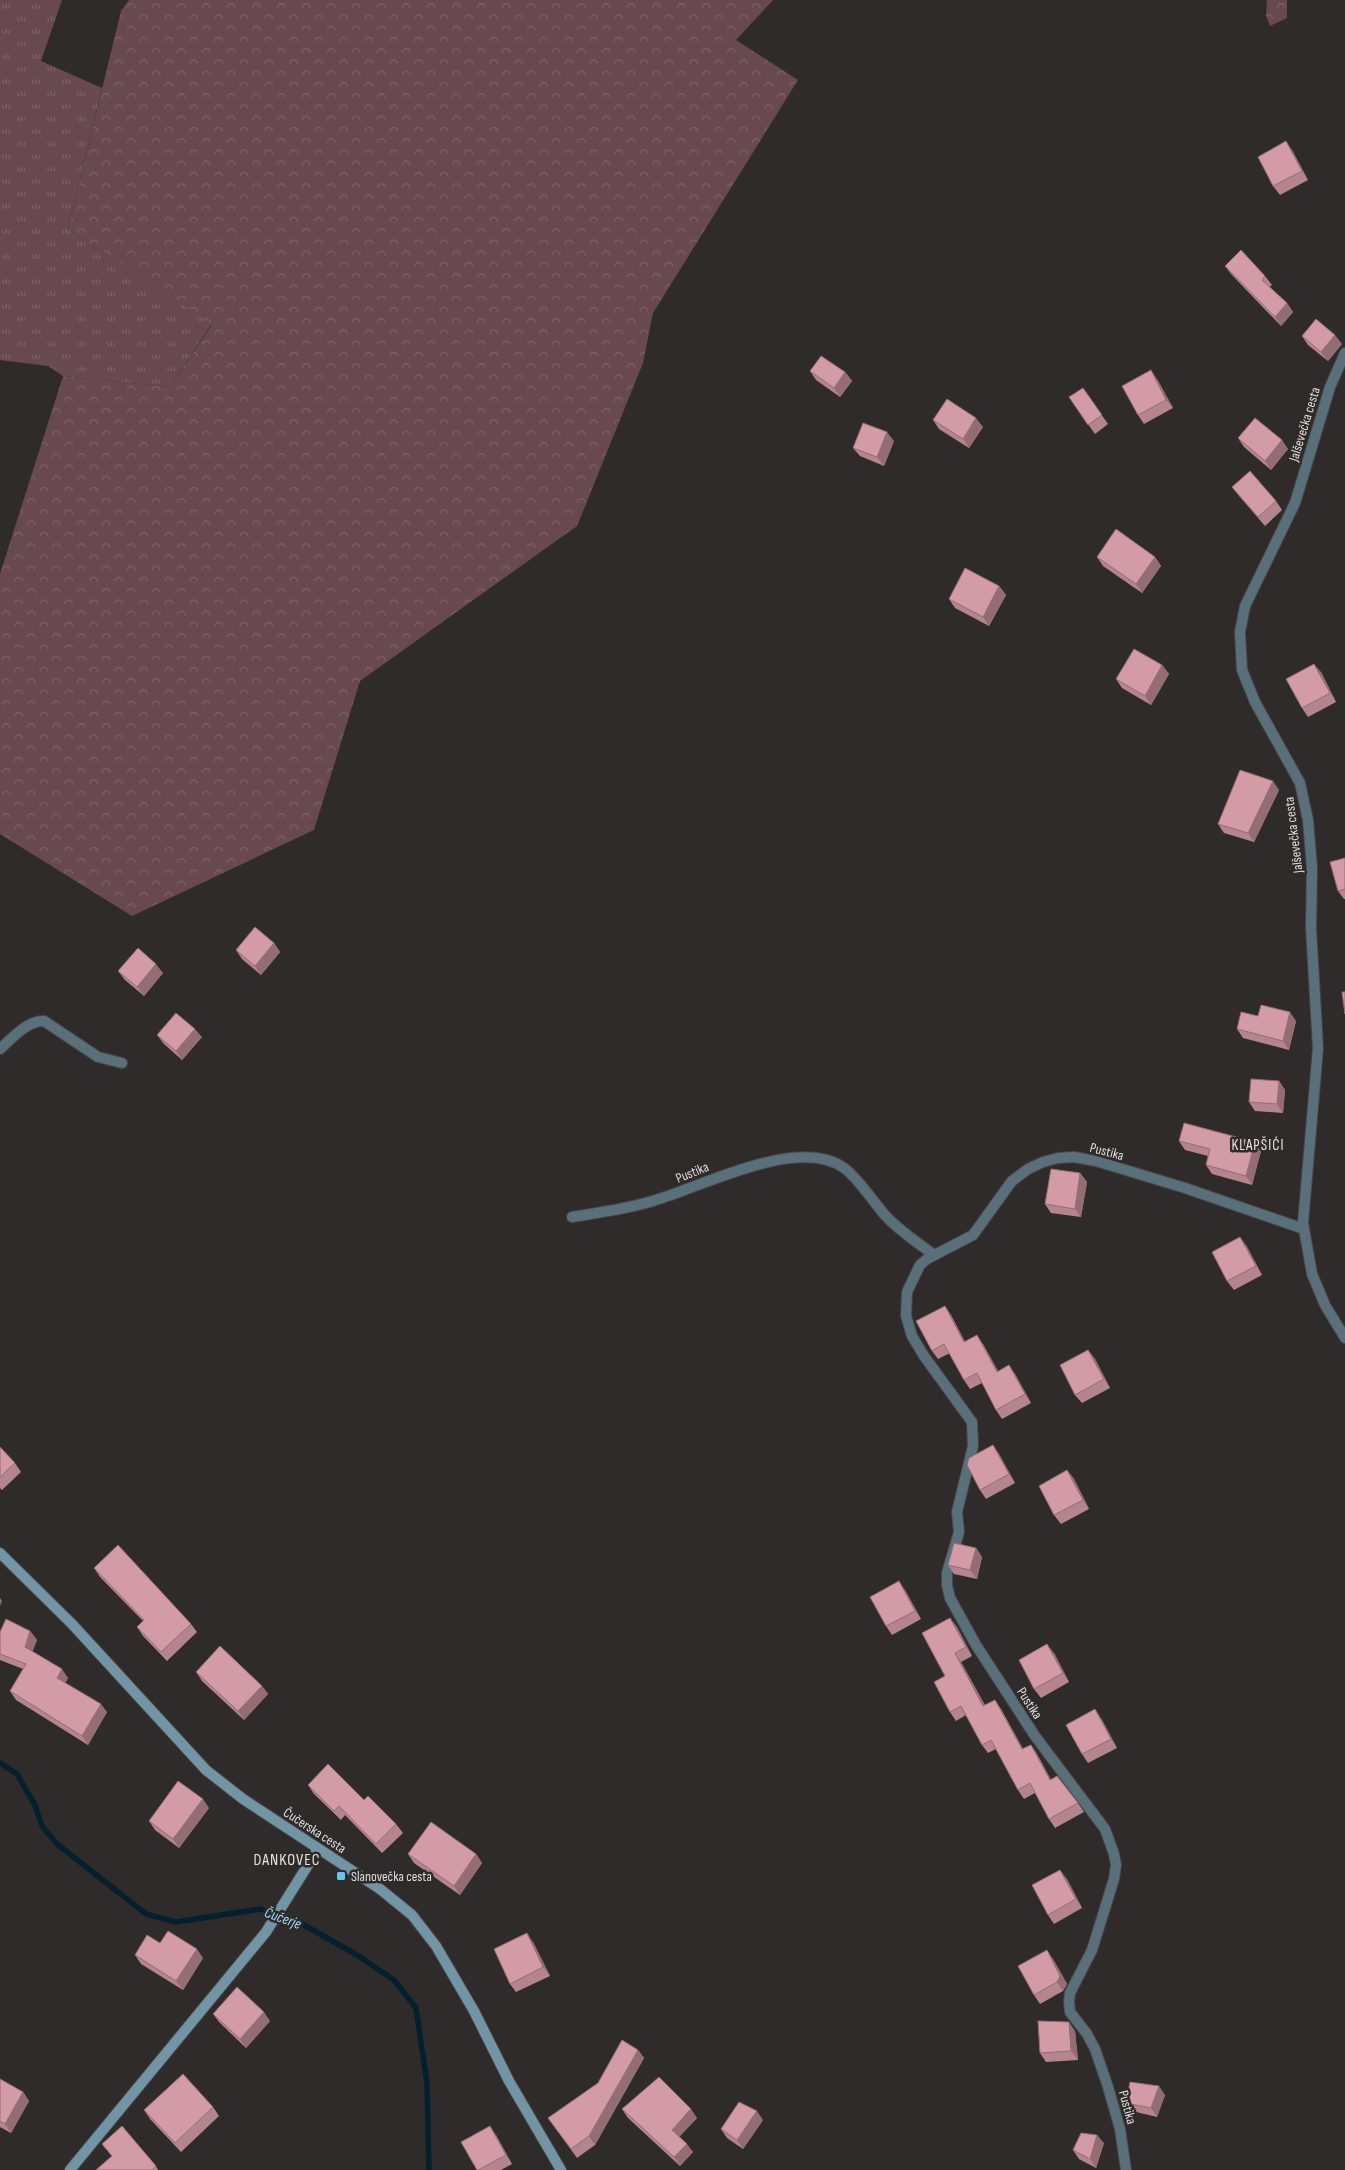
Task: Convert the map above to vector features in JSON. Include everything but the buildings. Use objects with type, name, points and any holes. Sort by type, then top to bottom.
[{"type":"street","name":"Jalševečka cesta","points":[[1345,353],[1330,387],[1295,503],[1245,606],[1240,632],[1242,670],[1255,702],[1300,783],[1308,820],[1312,868],[1311,928],[1318,1048],[1304,1229],[1312,1274],[1325,1305],[1345,1338]]},
{"type":"street","points":[[0,1048],[28,1026],[44,1021],[98,1057],[122,1063]]},
{"type":"street","name":"Pustika","points":[[572,1217],[630,1207],[662,1198],[720,1176],[776,1160],[800,1157],[820,1158],[845,1168],[899,1229],[934,1255]]},
{"type":"street","name":"Pustika","points":[[1126,2170],[1120,2129],[1108,2087],[1095,2050],[1087,2034],[1070,2012],[1069,2002],[1070,1993],[1092,1950],[1114,1879],[1116,1865],[1111,1843],[1105,1829],[1035,1736],[976,1645],[958,1614],[947,1585],[949,1563],[959,1532],[959,1500],[973,1446],[974,1434],[972,1422],[968,1414],[952,1395],[912,1336],[906,1316],[907,1292],[913,1276],[920,1265],[934,1255],[973,1235],[1012,1181],[1028,1169],[1058,1158],[1096,1161],[1185,1188],[1304,1229]]},
{"type":"street","name":"Čučerska cesta","points":[[0,1553],[72,1624],[206,1770],[243,1799],[380,1889],[412,1915],[436,1946],[474,2010],[509,2081],[561,2170]]},
{"type":"street","points":[[70,2170],[270,1925],[318,1849]]},
{"type":"green space","points":[[0,0],[62,0],[41,61],[102,88],[68,229],[212,323],[170,387],[63,376],[48,366],[0,360]]},
{"type":"green space","points":[[129,0],[773,0],[736,40],[798,80],[653,313],[643,363],[577,526],[360,681],[314,830],[132,916],[0,834],[0,574],[63,376],[170,387],[212,324],[68,229],[121,11]]},
{"type":"green space","points":[[1267,0],[1287,0],[1287,18],[1270,26],[1266,16]]},
{"type":"waterway","name":"Čučerje","points":[[0,1763],[17,1774],[35,1805],[42,1826],[57,1844],[146,1914],[176,1922],[260,1909],[297,1921],[357,1955],[394,1980],[416,2008],[427,2083],[429,2170]]},
{"type":"place","name":"Slanovečka cesta","points":[[341,1876]]},
{"type":"district","name":"KLAPŠIĆI","points":[[1258,1145]]},
{"type":"district","name":"DANKOVEC","points":[[287,1859]]}]
